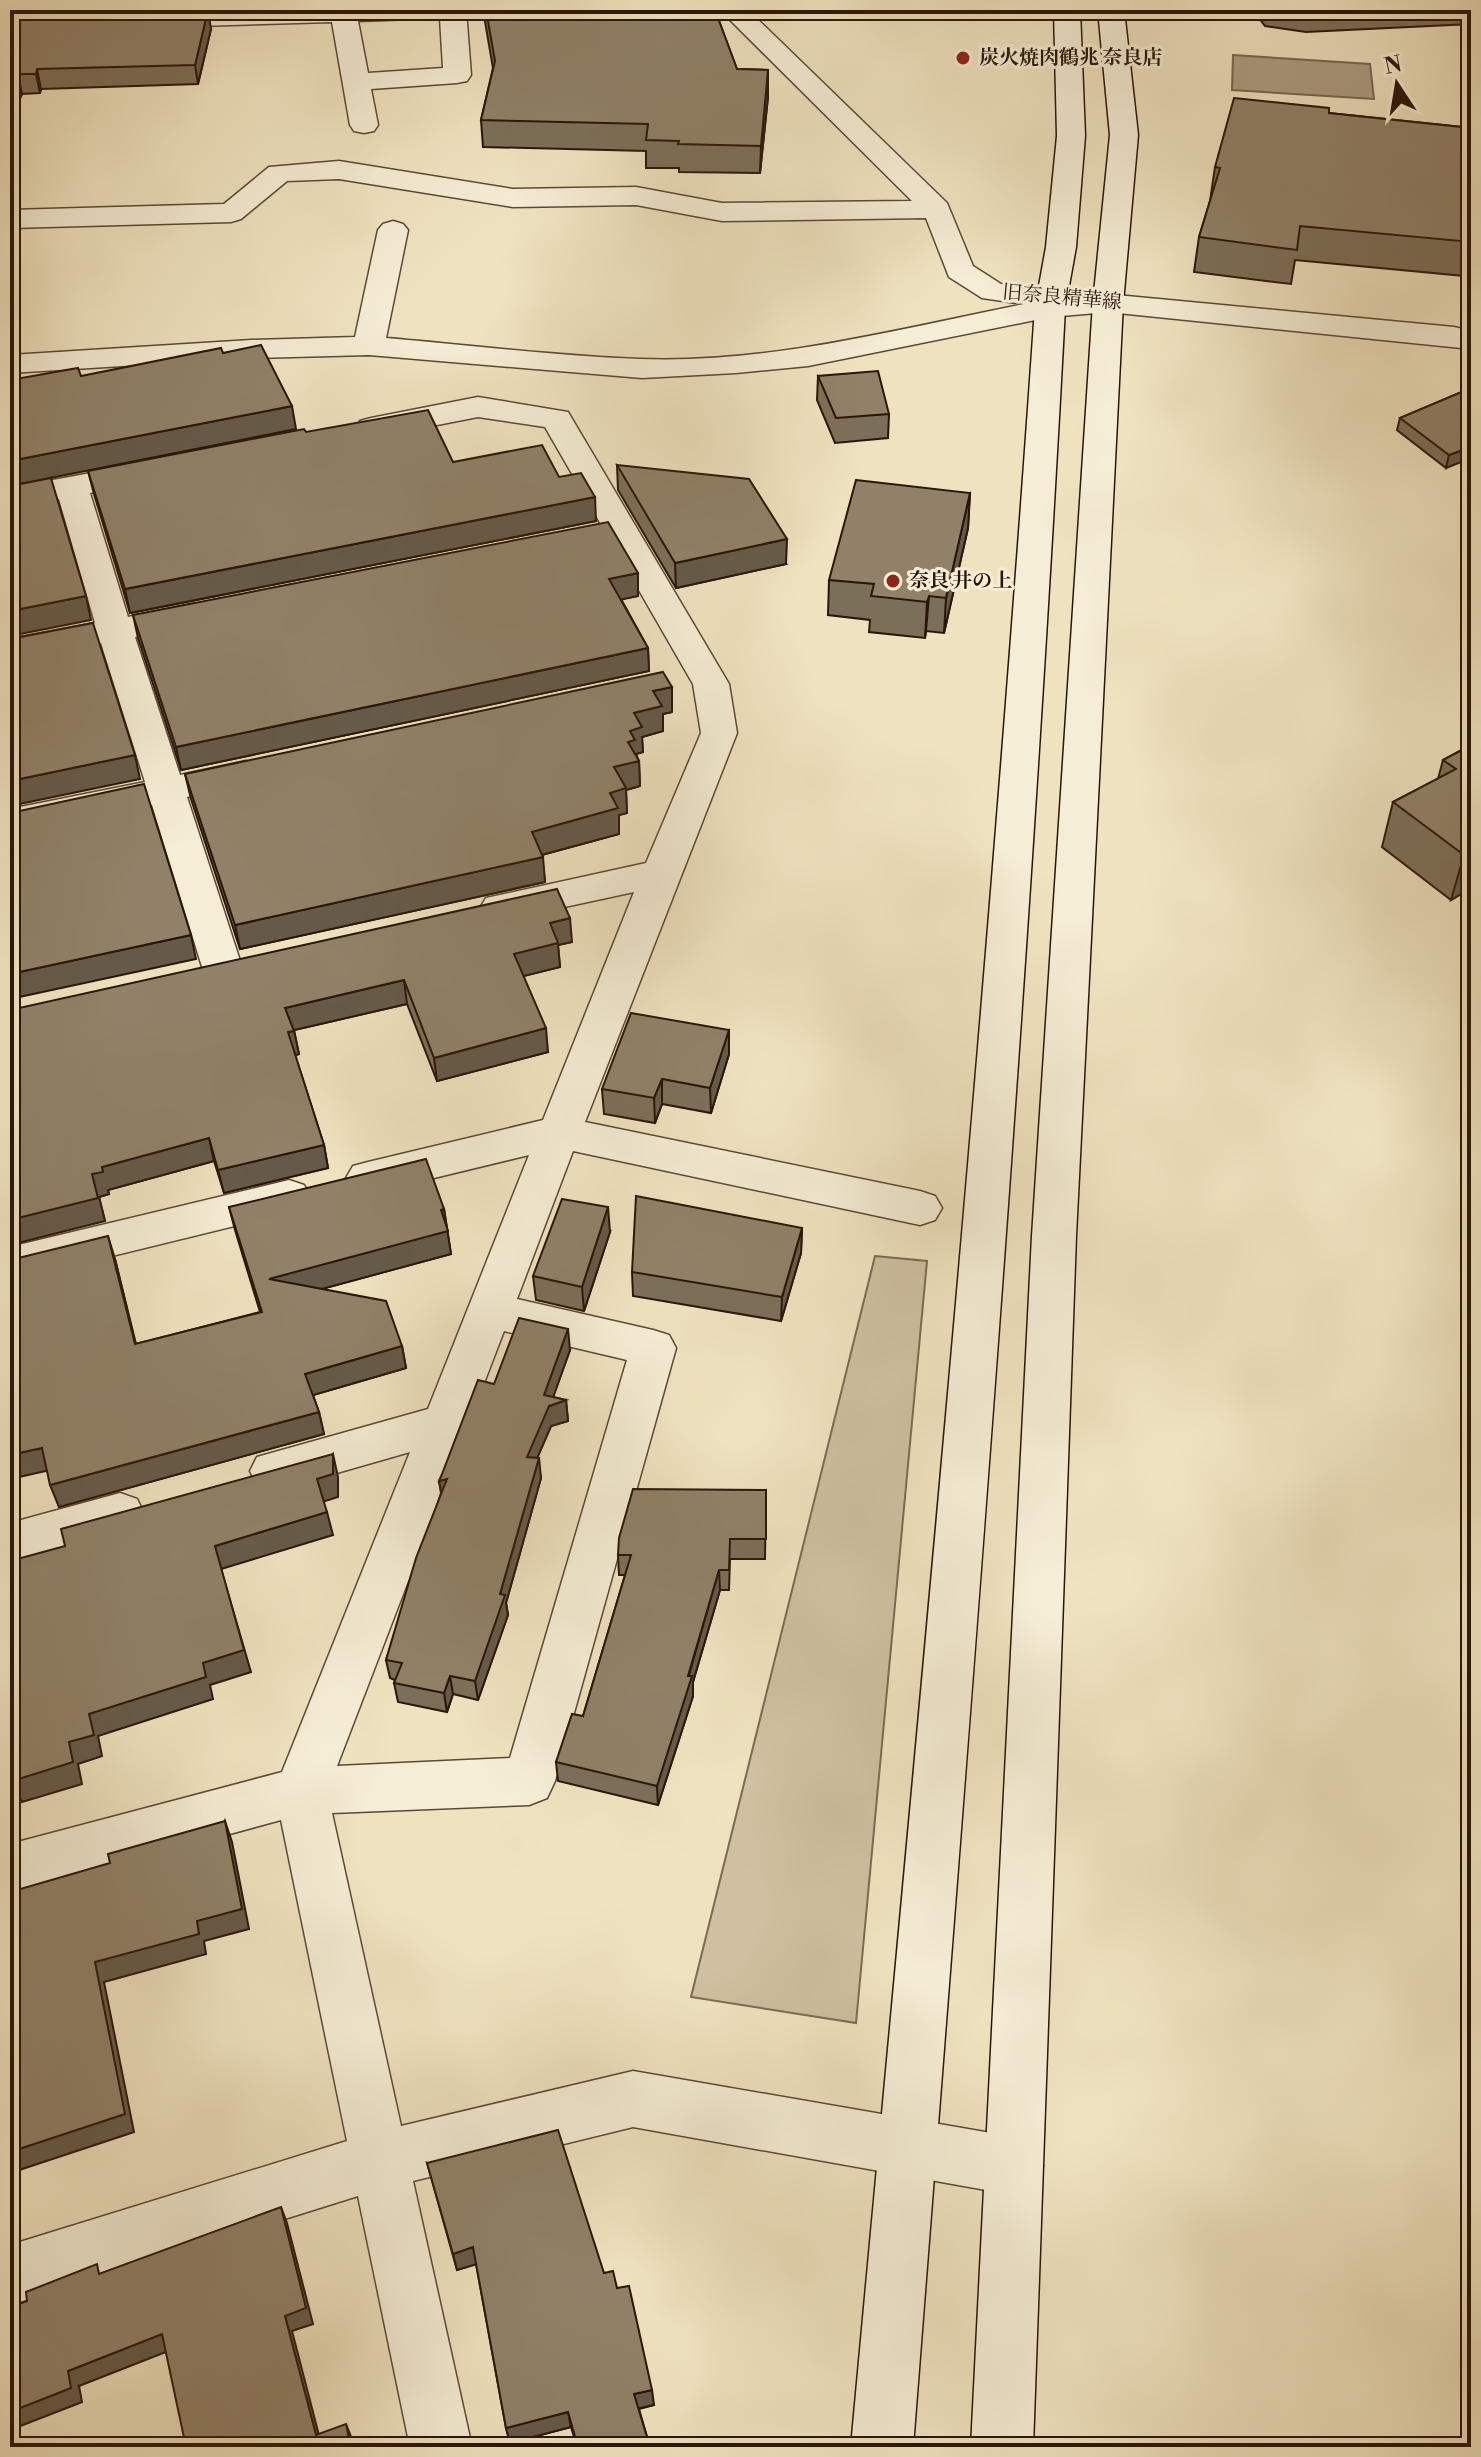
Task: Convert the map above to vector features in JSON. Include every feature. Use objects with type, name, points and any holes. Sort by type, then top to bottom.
[{"type":"street","points":[[163,10],[165,19],[450,10],[457,75],[356,82]]},
{"type":"street","name":"旧奈良精華線","points":[[733,10],[937,209],[960,271],[993,292],[1050,302],[1108,303],[1471,340]]},
{"type":"street","points":[[882,2447],[991,1158],[1027,683],[1050,302],[1061,247],[1071,136],[1067,10]]},
{"type":"street","points":[[1002,2447],[1053,1252],[1108,303],[1124,135],[1111,10]]},
{"type":"street","points":[[344,15],[364,125]]},
{"type":"street","points":[[10,219],[231,213],[279,173],[339,170],[513,198],[636,196],[722,212],[937,209]]},
{"type":"street","points":[[369,346],[393,230]]},
{"type":"street","points":[[10,364],[251,349],[369,346],[642,369],[705,366],[808,357],[1050,302]]},
{"type":"street","points":[[337,435],[478,407],[557,419],[603,533],[690,678],[711,684],[719,733],[661,873],[301,1791],[441,2447]]},
{"type":"street","points":[[10,498],[181,465]]},
{"type":"street","points":[[72,487],[113,631],[168,790],[223,970]]},
{"type":"street","points":[[10,650],[220,609]]},
{"type":"street","points":[[10,822],[275,767]]},
{"type":"street","points":[[464,916],[661,873]]},
{"type":"street","points":[[10,1264],[559,1132],[920,1208]]},
{"type":"street","points":[[10,1869],[301,1791],[529,1781],[653,1348],[489,1310]]},
{"type":"street","points":[[235,1481],[445,1423]]},
{"type":"street","points":[[10,1544],[160,1502]]},
{"type":"street","points":[[10,2275],[380,2160],[633,2099],[1014,2166]]},
{"type":"shaded area","points":[[1233,55],[1370,64],[1374,99],[1232,90]]},
{"type":"shaded area","points":[[875,1256],[927,1261],[856,2023],[691,1997]]},
{"type":"building","points":[[10,10],[208,10],[195,65],[37,69],[36,74],[18,74],[10,91]]},
{"type":"building","points":[[486,10],[715,10],[737,69],[768,70],[761,146],[646,140],[648,124],[481,120],[495,61]]},
{"type":"building","points":[[1234,98],[1329,108],[1329,113],[1471,128],[1471,242],[1300,226],[1297,250],[1199,237],[1220,168],[1215,167]]},
{"type":"building","points":[[261,345],[292,406],[10,461],[10,380],[78,368],[81,376],[221,348],[223,353]]},
{"type":"building","points":[[878,371],[889,414],[836,418],[818,376]]},
{"type":"building","points":[[1471,388],[1471,447],[1449,455],[1400,418]]},
{"type":"building","points":[[428,410],[453,462],[542,445],[559,477],[581,473],[595,497],[125,589],[88,471],[304,429],[306,432]]},
{"type":"building","points":[[617,465],[749,479],[787,539],[675,563]]},
{"type":"building","points":[[51,478],[86,596],[10,611],[10,486]]},
{"type":"building","points":[[856,480],[970,493],[946,598],[929,596],[927,602],[871,596],[874,584],[829,580]]},
{"type":"building","points":[[608,522],[638,573],[609,579],[648,648],[176,747],[133,615]]},
{"type":"building","points":[[93,623],[135,755],[10,781],[10,639]]},
{"type":"building","points":[[663,672],[672,687],[653,691],[662,706],[634,713],[642,727],[630,731],[635,740],[628,742],[639,761],[614,767],[626,788],[610,793],[618,808],[532,832],[543,857],[235,925],[185,774]]},
{"type":"building","points":[[1471,745],[1471,851],[1464,855],[1393,802],[1456,769],[1443,760]]},
{"type":"building","points":[[144,784],[191,935],[10,974],[10,813]]},
{"type":"building","points":[[557,889],[570,918],[550,923],[558,943],[514,954],[546,1028],[434,1058],[404,980],[285,1008],[294,1031],[288,1032],[324,1145],[218,1170],[209,1138],[102,1167],[103,1172],[92,1174],[98,1198],[10,1220],[10,1010]]},
{"type":"building","points":[[631,1013],[729,1030],[710,1088],[662,1079],[654,1098],[602,1089]]},
{"type":"building","points":[[426,1159],[444,1209],[441,1210],[448,1231],[269,1279],[386,1301],[402,1346],[305,1374],[319,1412],[50,1485],[42,1448],[10,1455],[10,1260],[108,1236],[135,1344],[262,1312],[229,1207]]},
{"type":"building","points":[[636,1196],[802,1228],[782,1297],[632,1272]]},
{"type":"building","points":[[562,1199],[608,1207],[582,1287],[533,1276]]},
{"type":"building","points":[[519,1318],[568,1329],[544,1395],[566,1400],[549,1406],[527,1457],[539,1458],[500,1594],[505,1595],[475,1681],[450,1676],[444,1693],[394,1683],[402,1663],[386,1660],[416,1558],[447,1479],[439,1481],[478,1380],[494,1384]]},
{"type":"building","points":[[333,1454],[333,1474],[317,1479],[327,1512],[215,1546],[244,1650],[203,1663],[206,1677],[89,1714],[94,1735],[69,1742],[73,1762],[12,1781],[10,1561],[65,1546],[61,1529]]},
{"type":"building","points":[[633,1489],[766,1490],[766,1539],[730,1539],[729,1570],[719,1570],[688,1676],[692,1676],[657,1786],[556,1762],[572,1714],[583,1716],[631,1555],[618,1555],[619,1538]]},
{"type":"building","points":[[225,1821],[242,1909],[197,1921],[199,1934],[95,1962],[125,2114],[10,2152],[10,1892],[110,1863],[108,1854]]},
{"type":"building","points":[[558,2130],[604,2273],[613,2271],[617,2288],[629,2286],[652,2390],[634,2394],[650,2447],[578,2447],[568,2412],[506,2428],[473,2247],[453,2254],[427,2163]]},
{"type":"building","points":[[281,2207],[306,2308],[285,2316],[316,2435],[346,2424],[351,2447],[186,2447],[162,2334],[68,2371],[71,2388],[10,2412],[10,2307],[27,2301],[26,2292],[97,2264],[99,2274]]},
{"type":"place","name":"炭火焼肉鶴兆 奈良店","points":[[963,58]]},
{"type":"place","name":"奈良 井の上","points":[[893,581]]}]
